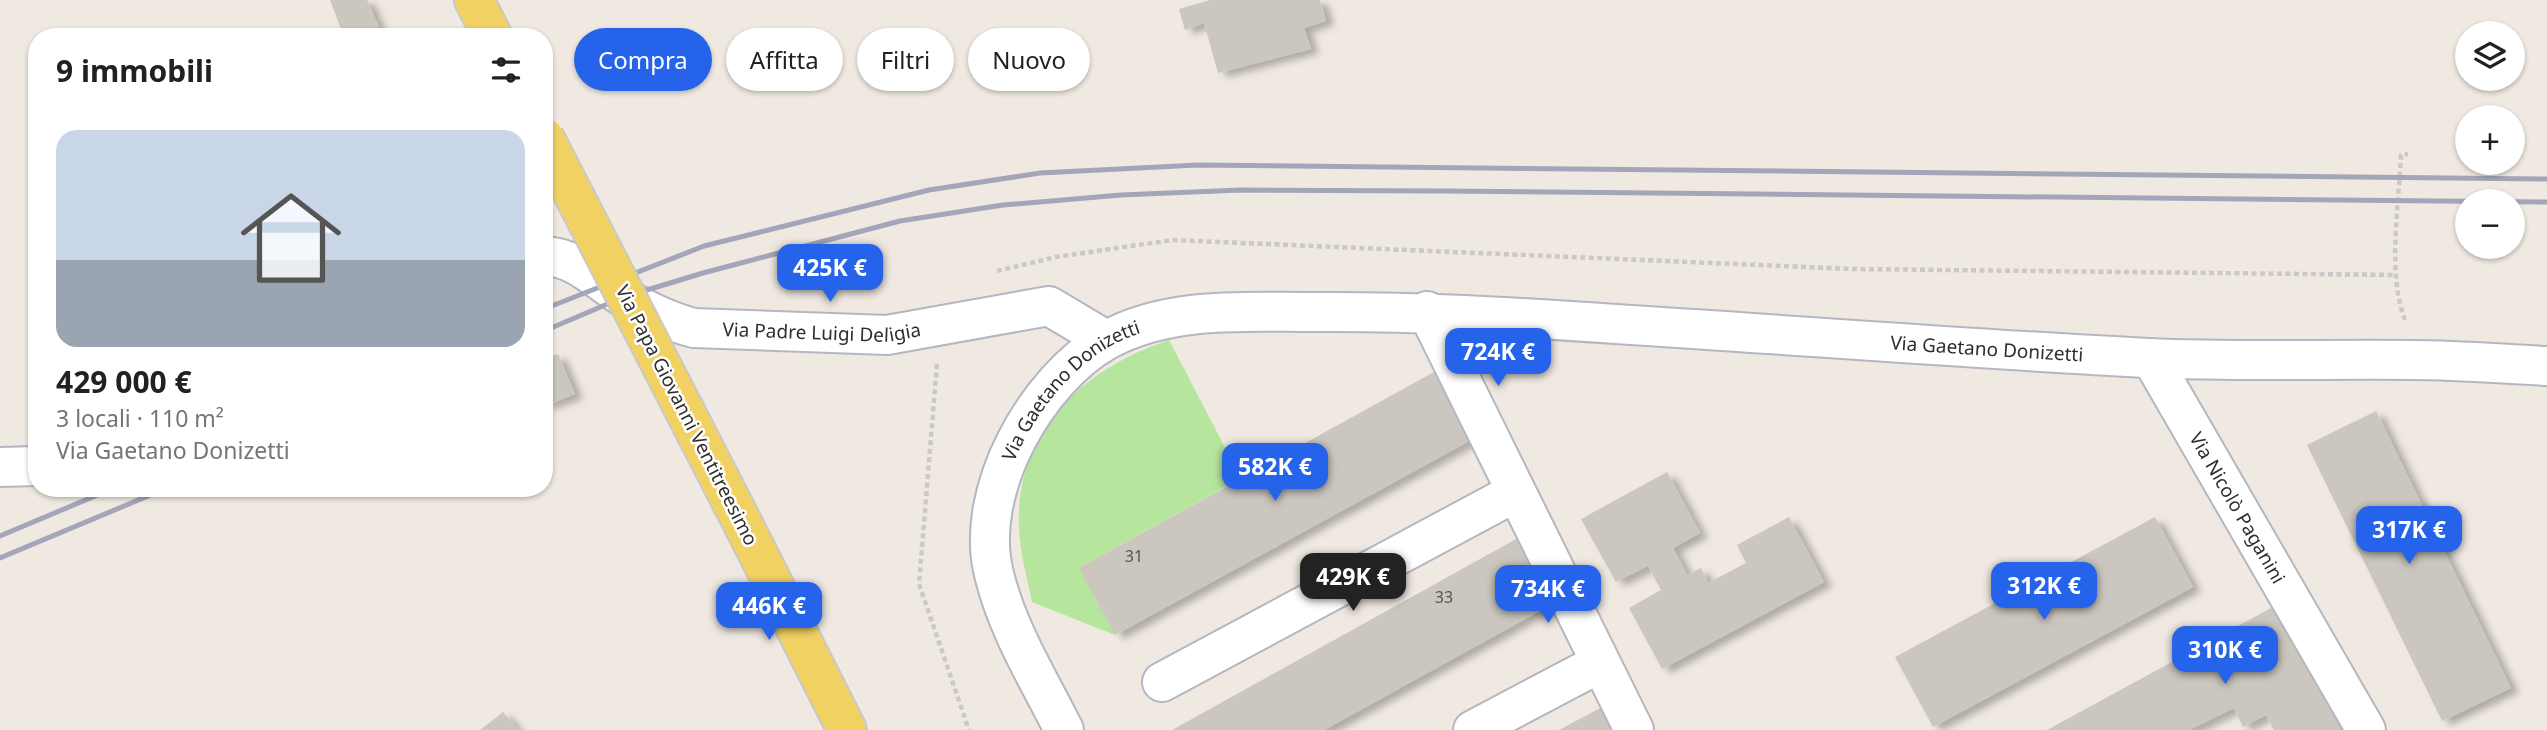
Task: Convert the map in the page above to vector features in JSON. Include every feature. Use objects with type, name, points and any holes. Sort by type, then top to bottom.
[{"type":"main road","points":[[474,0],[488,28]]},
{"type":"main road","name":"Via Papa Giovanni Ventitreesimo","points":[[553,155],[847,730]]},
{"type":"street","name":"Via Padre Luigi Deligia","points":[[553,256],[563,256],[624,297],[670,322],[694,328],[887,335],[1049,306],[1106,340]]},
{"type":"street","name":"Via Gaetano Donizetti","points":[[1064,730],[1007,614],[992,570],[992,521],[999,481],[1015,441],[1035,406],[1065,373],[1106,340],[1151,322],[1214,312],[1427,311],[2151,358],[2421,360],[2547,366]]},
{"type":"street","points":[[1427,311],[1634,730]]},
{"type":"street","name":"Via Nicolò Paganini","points":[[2151,358],[2365,730]]},
{"type":"street","points":[[0,467],[28,466]]},
{"type":"street","points":[[1162,682],[1516,492]]},
{"type":"street","points":[[1473,730],[1600,663]]},
{"type":"path","points":[[2408,155],[2401,155],[2396,297],[2421,360]]},
{"type":"green space","points":[[1169,340],[1241,478],[1079,568],[1115,635],[1032,602],[1019,528],[1021,493],[1029,461],[1042,433],[1060,408],[1083,386],[1109,368],[1138,352]]},
{"type":"building","points":[[330,0],[367,0],[379,27],[341,28]]},
{"type":"building","points":[[1210,0],[1320,0],[1326,21],[1304,28],[1311,49],[1218,73],[1204,23],[1185,30],[1179,9]]},
{"type":"building","points":[[558,354],[575,394],[553,403],[553,356]]},
{"type":"building","points":[[1434,372],[1471,440],[1115,635],[1079,568]]},
{"type":"building","points":[[2376,411],[2511,688],[2442,721],[2307,445]]},
{"type":"building","points":[[1667,472],[1700,533],[1673,548],[1687,575],[1701,568],[1708,583],[1746,563],[1737,545],[1789,517],[1824,582],[1662,669],[1629,608],[1661,590],[1648,566],[1616,582],[1581,519]]},
{"type":"building","points":[[2155,517],[2193,587],[1933,727],[1895,657]]},
{"type":"building","points":[[1518,538],[1554,603],[1324,730],[1172,730]]},
{"type":"building","points":[[2282,602],[2348,730],[2274,730],[2266,715],[2243,727],[2234,708],[2189,730],[2047,730]]},
{"type":"building","points":[[1608,704],[1622,730],[1559,730]]},
{"type":"building","points":[[503,712],[518,730],[480,730]]},
{"type":"railway","points":[[553,305],[704,246],[929,190],[1040,173],[1198,165],[2547,179]]},
{"type":"railway","points":[[553,327],[624,297],[703,273],[900,221],[1003,205],[1121,195],[1241,190],[2547,202]]},
{"type":"railway","points":[[0,536],[93,497]]},
{"type":"railway","points":[[0,558],[146,497]]}]
